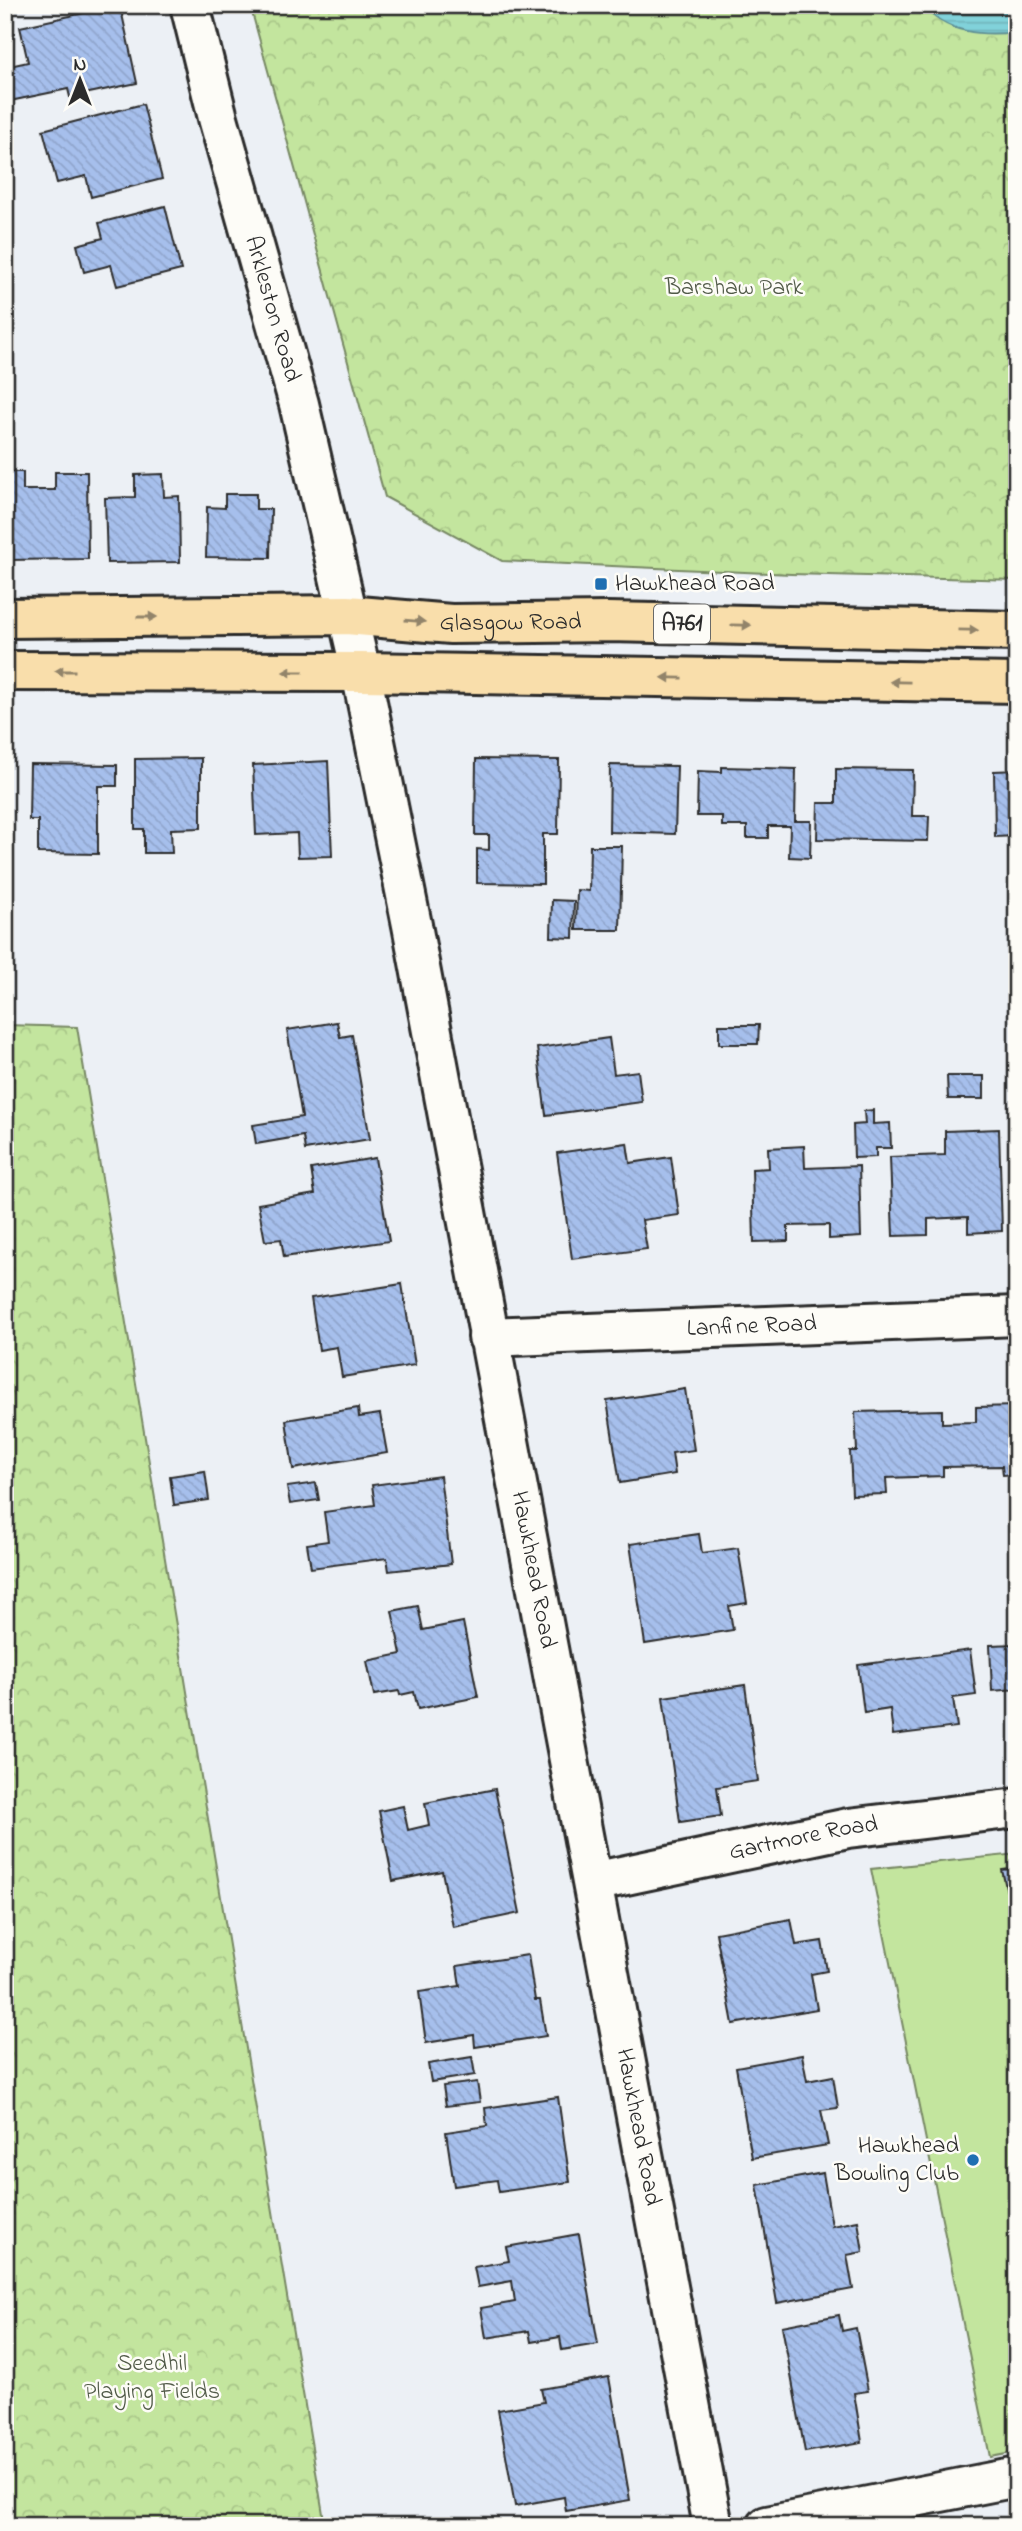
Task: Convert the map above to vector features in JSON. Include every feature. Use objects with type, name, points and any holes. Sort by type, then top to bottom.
[{"type":"main road","name":"Glasgow Road","points":[[5,618],[347,615],[451,624],[608,622],[1017,631]]},
{"type":"main road","name":"Glasgow Road","points":[[5,671],[361,672],[1017,683]]},
{"type":"street","name":"Arkleston Road","points":[[190,5],[218,118],[299,404],[347,615]]},
{"type":"street","name":"Hawkhead Road","points":[[347,615],[412,925],[713,2526]]},
{"type":"street","name":"Lanfine Road","points":[[488,1337],[1017,1316]]},
{"type":"street","name":"Gartmore Road","points":[[593,1882],[848,1828],[1017,1808]]},
{"type":"street","points":[[767,2526],[1017,2477]]},
{"type":"green space","name":"Barshaw Park","points":[[250,5],[1017,5],[1017,580],[791,574],[502,561],[385,497]]},
{"type":"green space","name":"Seedhil Playing Fields","points":[[5,1025],[77,1027],[325,2526],[5,2526]]},
{"type":"green space","name":"Hawkhead Bowling Club","points":[[1017,1854],[1017,2452],[990,2457],[871,1869]]},
{"type":"water","points":[[922,5],[1017,5],[1017,32],[991,34],[966,31],[942,22]]},
{"type":"building","points":[[120,5],[137,83],[70,97],[68,89],[10,101],[5,67],[28,62],[20,27]]},
{"type":"building","points":[[143,104],[162,179],[91,197],[86,176],[57,183],[43,130]]},
{"type":"building","points":[[165,206],[181,270],[117,286],[111,265],[84,272],[77,245],[103,238],[99,223]]},
{"type":"building","points":[[5,472],[23,472],[23,490],[55,490],[55,472],[87,472],[88,559],[5,560]]},
{"type":"building","points":[[163,474],[164,497],[179,496],[180,562],[107,563],[105,498],[135,497],[135,475]]},
{"type":"building","points":[[225,494],[256,494],[256,509],[271,509],[270,558],[206,557],[207,507],[225,508]]},
{"type":"building","points":[[201,758],[201,828],[171,829],[172,853],[144,853],[144,829],[135,829],[135,759]]},
{"type":"building","points":[[476,759],[559,760],[558,834],[543,834],[543,884],[477,883],[477,849],[489,850],[489,835],[475,835]]},
{"type":"building","points":[[328,761],[332,856],[298,857],[297,833],[256,835],[253,765]]},
{"type":"building","points":[[30,764],[117,765],[117,786],[98,786],[98,854],[38,853],[38,820],[29,820]]},
{"type":"building","points":[[610,765],[677,766],[675,834],[609,832]]},
{"type":"building","points":[[722,767],[796,769],[795,821],[811,821],[810,858],[789,857],[790,826],[768,826],[768,838],[747,838],[747,826],[722,826],[722,816],[697,816],[698,771],[722,772]]},
{"type":"building","points":[[836,769],[913,770],[912,816],[929,816],[928,841],[817,839],[818,803],[836,803]]},
{"type":"building","points":[[1017,770],[1017,836],[995,837],[994,771]]},
{"type":"building","points":[[590,846],[622,846],[620,930],[576,930],[577,890],[589,891]]},
{"type":"building","points":[[552,900],[574,901],[573,938],[551,937]]},
{"type":"building","points":[[337,1022],[340,1037],[352,1035],[370,1139],[305,1150],[303,1136],[256,1144],[253,1125],[302,1117],[287,1030]]},
{"type":"building","points":[[719,1025],[759,1025],[758,1044],[719,1044]]},
{"type":"building","points":[[609,1038],[614,1074],[638,1071],[642,1102],[546,1115],[537,1048]]},
{"type":"building","points":[[947,1076],[984,1076],[984,1099],[948,1099]]},
{"type":"building","points":[[873,1110],[873,1124],[890,1123],[891,1148],[876,1148],[876,1157],[854,1158],[853,1125],[865,1124],[864,1111]]},
{"type":"building","points":[[999,1129],[1002,1231],[968,1233],[968,1217],[928,1219],[928,1235],[893,1236],[890,1157],[945,1155],[945,1131]]},
{"type":"building","points":[[627,1143],[630,1163],[671,1157],[679,1215],[642,1220],[647,1249],[572,1259],[557,1153]]},
{"type":"building","points":[[804,1146],[805,1168],[859,1166],[861,1237],[829,1239],[829,1225],[788,1226],[788,1241],[754,1242],[752,1169],[769,1168],[768,1148]]},
{"type":"building","points":[[375,1158],[389,1241],[284,1257],[281,1239],[265,1241],[258,1204],[315,1194],[311,1169]]},
{"type":"building","points":[[402,1284],[415,1365],[342,1377],[337,1347],[319,1350],[311,1298]]},
{"type":"building","points":[[685,1389],[694,1450],[672,1453],[675,1474],[620,1483],[607,1401]]},
{"type":"building","points":[[1017,1406],[1017,1474],[1003,1475],[1002,1466],[943,1467],[943,1476],[886,1478],[887,1494],[852,1495],[850,1451],[857,1451],[855,1412],[942,1410],[942,1423],[976,1422],[976,1407]]},
{"type":"building","points":[[358,1408],[359,1417],[380,1414],[387,1453],[293,1469],[286,1420]]},
{"type":"building","points":[[205,1471],[209,1500],[174,1505],[170,1476]]},
{"type":"building","points":[[440,1476],[451,1564],[389,1571],[387,1558],[311,1568],[307,1544],[328,1541],[324,1512],[375,1505],[372,1485]]},
{"type":"building","points":[[316,1483],[319,1500],[290,1504],[287,1487]]},
{"type":"building","points":[[699,1534],[702,1553],[738,1548],[747,1603],[729,1606],[733,1630],[645,1644],[630,1544]]},
{"type":"building","points":[[418,1606],[423,1630],[463,1622],[478,1697],[418,1709],[414,1692],[400,1695],[399,1691],[374,1695],[367,1661],[401,1654],[392,1611]]},
{"type":"building","points":[[1017,1644],[1017,1689],[992,1691],[990,1645]]},
{"type":"building","points":[[970,1650],[976,1695],[953,1698],[957,1727],[893,1735],[890,1709],[864,1713],[858,1665]]},
{"type":"building","points":[[745,1685],[758,1781],[717,1787],[721,1816],[680,1822],[663,1697]]},
{"type":"building","points":[[495,1789],[520,1913],[453,1927],[442,1871],[393,1881],[379,1811],[403,1806],[408,1830],[429,1825],[425,1803]]},
{"type":"building","points":[[1017,1868],[1017,1927],[1015,1927],[1002,1870]]},
{"type":"building","points":[[791,1919],[796,1945],[822,1941],[827,1971],[811,1974],[817,2009],[733,2024],[716,1933]]},
{"type":"building","points":[[528,1955],[535,2000],[540,2000],[546,2036],[475,2047],[474,2035],[426,2043],[419,1992],[460,1986],[457,1966]]},
{"type":"building","points":[[802,2055],[807,2081],[833,2076],[838,2108],[821,2110],[828,2145],[752,2158],[736,2067]]},
{"type":"building","points":[[472,2057],[475,2075],[431,2082],[428,2064]]},
{"type":"building","points":[[477,2082],[480,2102],[446,2106],[443,2086]]},
{"type":"building","points":[[558,2097],[570,2182],[499,2192],[497,2180],[454,2186],[446,2132],[487,2126],[485,2108]]},
{"type":"building","points":[[823,2173],[832,2226],[858,2221],[863,2252],[847,2255],[853,2289],[777,2303],[757,2185]]},
{"type":"building","points":[[579,2234],[598,2344],[562,2350],[560,2337],[531,2342],[529,2331],[486,2338],[481,2308],[515,2302],[512,2281],[478,2287],[474,2267],[509,2261],[506,2247]]},
{"type":"building","points":[[839,2315],[842,2331],[856,2328],[868,2391],[854,2393],[862,2442],[805,2452],[782,2326]]},
{"type":"building","points":[[609,2377],[630,2500],[566,2511],[564,2497],[515,2506],[498,2410],[544,2402],[541,2389]]},
{"type":"place","name":"Hawkhead Road","points":[[601,584]]},
{"type":"place","name":"Hawkhead Bowling Club","points":[[973,2160]]}]
